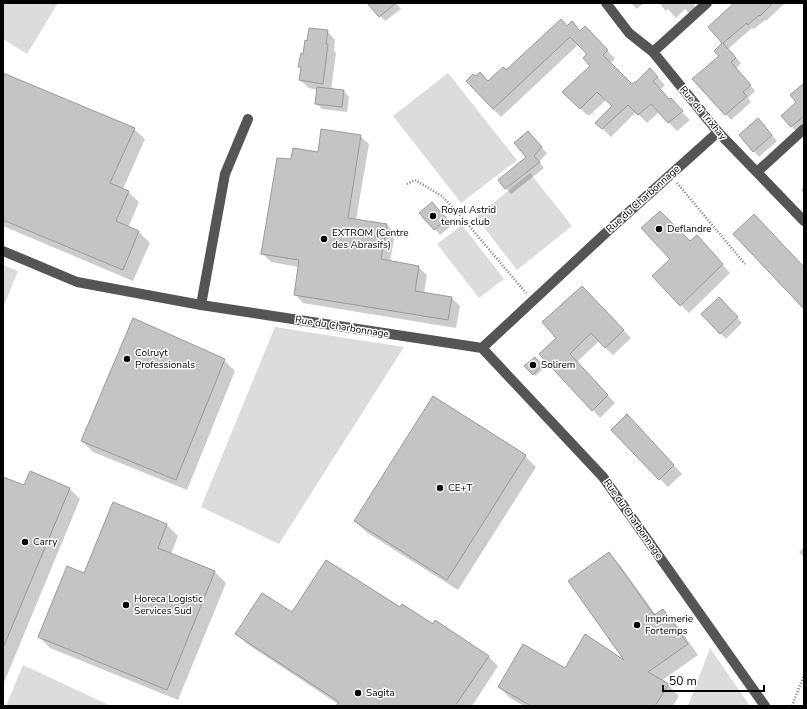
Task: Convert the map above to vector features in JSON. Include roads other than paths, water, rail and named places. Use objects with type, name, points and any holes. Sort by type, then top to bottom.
[{"type":"street","name":"Rue du Trixhay","points":[[606,3],[629,32],[653,52],[718,132],[804,221]]},
{"type":"street","points":[[653,52],[706,3]]},
{"type":"street","points":[[201,305],[225,174],[248,119]]},
{"type":"street","points":[[757,172],[804,129]]},
{"type":"street","name":"Rue du Charbonnage","points":[[482,348],[718,132]]},
{"type":"street","name":"Rue du Charbonnage","points":[[3,251],[77,282],[201,305],[482,348],[603,477],[765,706]]},
{"type":"place","name":"Royal Astrid tennis club","points":[[433,216]]},
{"type":"place","name":"Deflandre","points":[[659,229]]},
{"type":"place","name":"EXTROM (Centre des Abrasifs)","points":[[324,239]]},
{"type":"place","name":"Colruyt Professionals","points":[[127,359]]},
{"type":"place","name":"Solirem","points":[[533,365]]},
{"type":"place","name":"CE+T","points":[[440,488]]},
{"type":"place","name":"Carry","points":[[25,542]]},
{"type":"place","name":"Horeca Logistic Services Sud","points":[[126,605]]},
{"type":"place","name":"Imprimerie Fortemps","points":[[637,625]]},
{"type":"place","name":"Sagita","points":[[358,693]]}]
